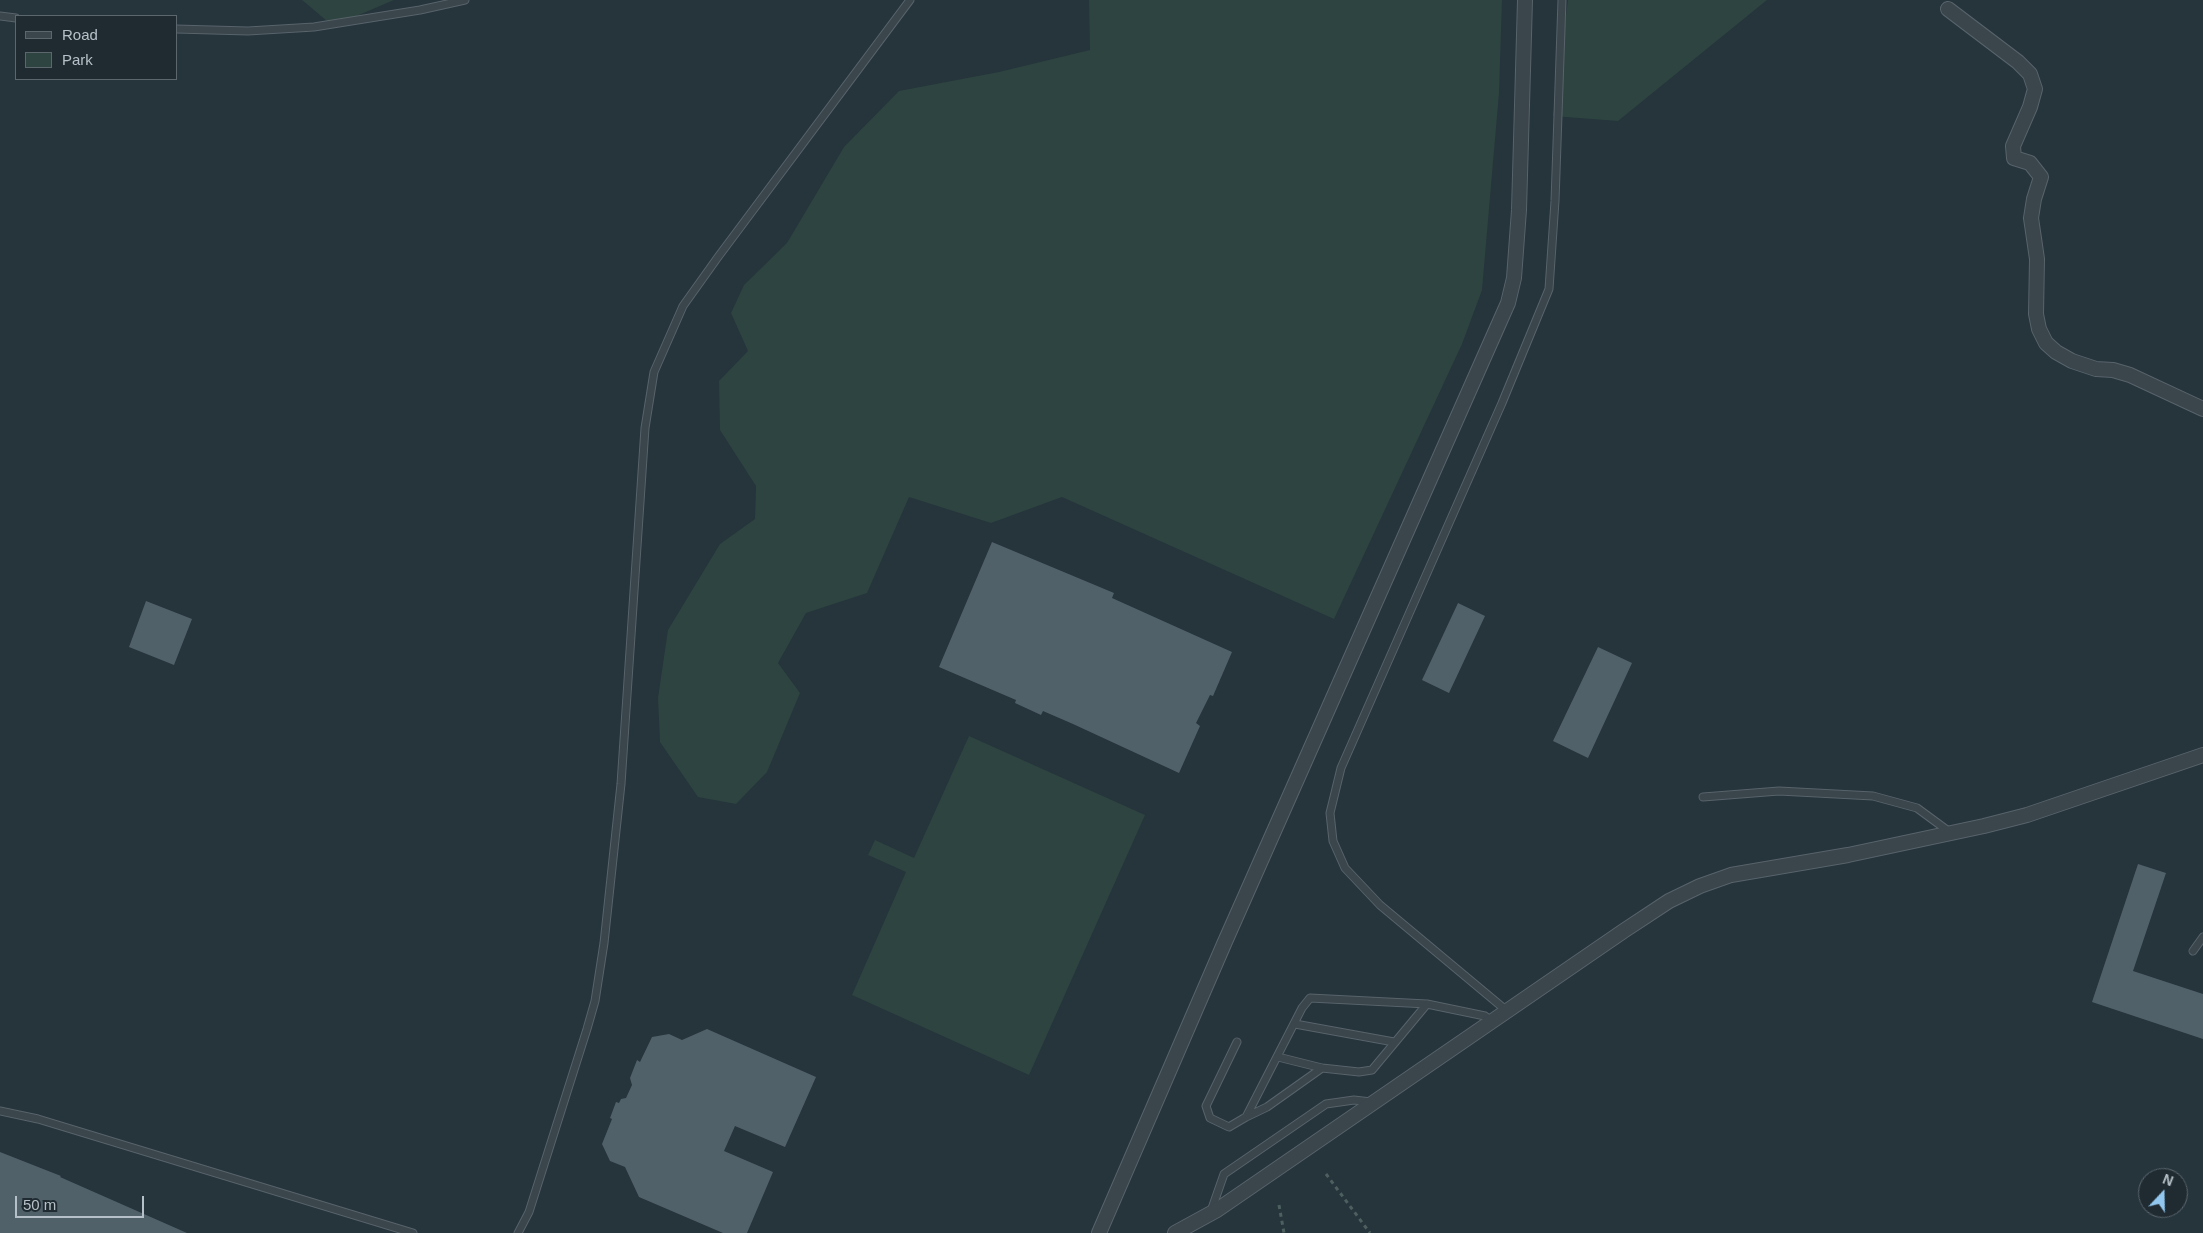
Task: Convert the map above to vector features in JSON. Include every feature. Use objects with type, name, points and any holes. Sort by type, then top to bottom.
[{"type":"street","points":[[1099,1233],[1228,935],[1510,297],[1514,278],[1519,210],[1525,0]]},
{"type":"street","points":[[1948,9],[2018,62],[2030,74],[2035,89],[2030,107],[2013,146],[2014,158],[2030,163],[2041,177],[2034,199],[2031,218],[2037,259],[2036,314],[2039,329],[2046,343],[2056,352],[2072,361],[2130,375],[2203,409]]},
{"type":"street","points":[[1175,1233],[1210,1214],[1490,1020],[1507,1011],[1632,925],[1670,901],[1700,886],[1731,875],[1848,855],[2027,815],[2203,755]]},
{"type":"lane","points":[[178,29],[248,30],[314,27],[420,10],[465,0]]},
{"type":"lane","points":[[518,1233],[529,1212],[588,1029],[604,943],[621,784],[645,428],[654,372],[683,306],[910,0]]},
{"type":"lane","points":[[1507,1011],[1380,905],[1345,868],[1333,841],[1330,813],[1341,768],[1502,403],[1549,289],[1555,202],[1562,0]]},
{"type":"lane","points":[[0,16],[15,18]]},
{"type":"lane","points":[[1703,796],[1779,791],[1873,796],[1917,808],[1951,833]]},
{"type":"lane","points":[[2192,951],[2203,938]]},
{"type":"lane","points":[[1237,1042],[1206,1106],[1210,1118],[1229,1127],[1246,1117],[1296,1024],[1302,1008],[1310,998],[1427,1004],[1485,1016],[1490,1020]]},
{"type":"lane","points":[[1278,1057],[1322,1068],[1358,1072],[1372,1070],[1427,1004]]},
{"type":"lane","points":[[1296,1024],[1394,1042]]},
{"type":"lane","points":[[1240,1120],[1266,1107],[1322,1068]]},
{"type":"lane","points":[[1210,1214],[1224,1174],[1326,1104],[1354,1100],[1374,1102]]},
{"type":"lane","points":[[0,1111],[38,1119],[413,1233]]},
{"type":"path","points":[[1326,1174],[1370,1233]]},
{"type":"path","points":[[1279,1205],[1284,1233]]},
{"type":"green space","points":[[302,0],[394,0],[333,26]]},
{"type":"green space","points":[[1089,0],[1502,0],[1499,93],[1482,290],[1462,344],[1334,619],[1062,497],[991,523],[909,497],[867,593],[806,613],[778,663],[800,693],[767,772],[736,804],[698,797],[660,742],[658,698],[668,630],[720,544],[755,519],[756,486],[720,430],[719,381],[748,351],[731,313],[744,285],[787,243],[844,147],[899,91],[999,72],[1090,50]]},
{"type":"green space","points":[[1568,0],[1767,0],[1618,121],[1553,116]]},
{"type":"green space","points":[[969,736],[1145,815],[1029,1075],[852,995],[906,872],[868,855],[875,840],[914,858]]},
{"type":"building","points":[[992,542],[1114,593],[1112,598],[1232,652],[1213,696],[1210,695],[1196,723],[1200,726],[1179,773],[1043,711],[1041,715],[1015,703],[1016,700],[939,667]]},
{"type":"building","points":[[146,601],[192,619],[174,665],[129,647]]},
{"type":"building","points":[[1458,603],[1485,616],[1449,693],[1422,680]]},
{"type":"building","points":[[1598,647],[1632,663],[1588,758],[1553,741]]},
{"type":"building","points":[[2138,864],[2166,873],[2133,971],[2203,994],[2203,1039],[2092,1002]]},
{"type":"building","points":[[707,1029],[816,1077],[785,1147],[735,1126],[724,1151],[773,1172],[747,1233],[723,1233],[639,1197],[625,1167],[610,1161],[602,1144],[612,1119],[610,1118],[616,1102],[619,1103],[621,1099],[626,1098],[632,1085],[630,1078],[637,1060],[640,1062],[652,1037],[669,1034],[682,1040]]},
{"type":"building","points":[[0,1152],[61,1176],[187,1233],[0,1233]]}]
